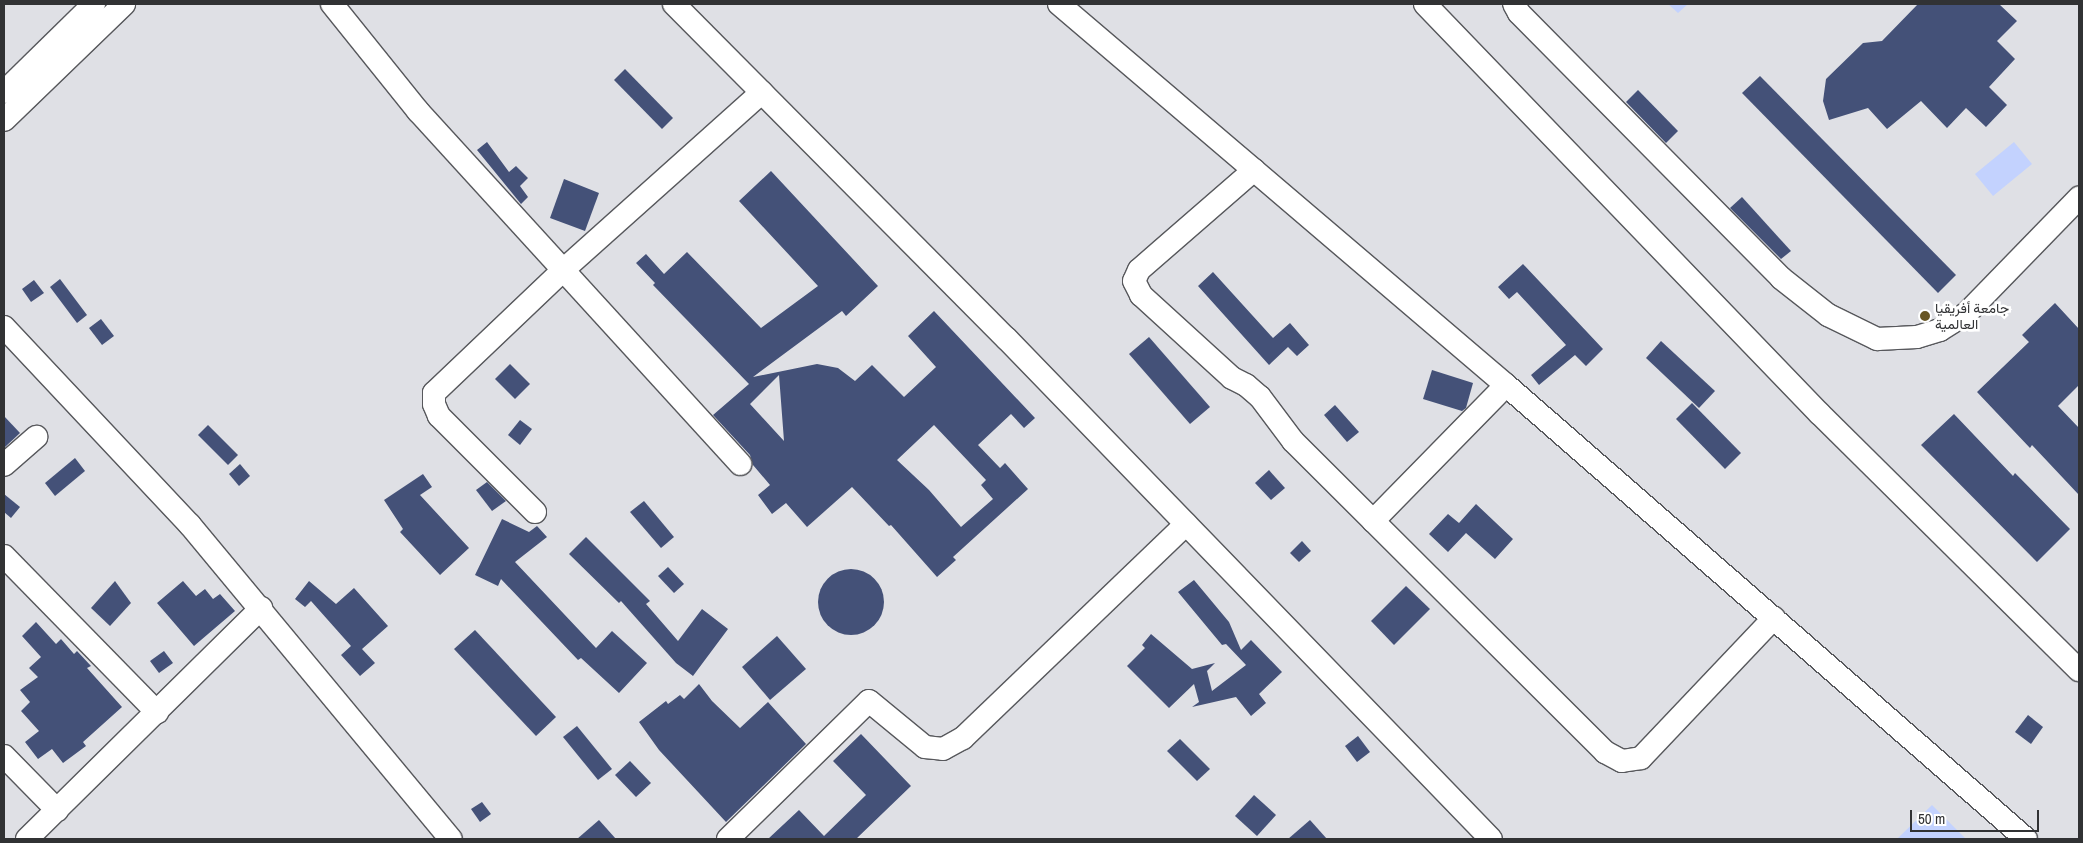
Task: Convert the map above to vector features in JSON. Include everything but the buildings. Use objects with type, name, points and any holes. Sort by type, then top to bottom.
[{"type":"street","points":[[4,92],[94,4]]},
{"type":"street","points":[[4,120],[124,4]]},
{"type":"street","points":[[332,4],[418,111],[740,464]]},
{"type":"street","points":[[674,4],[1186,524],[1491,839]]},
{"type":"street","points":[[1058,4],[1506,385],[2026,839]]},
{"type":"street","points":[[1424,4],[1820,414],[2079,670]]},
{"type":"street","points":[[1514,4],[1546,40],[1781,278],[1828,315],[1878,338],[1917,338],[1940,330],[1967,313],[2079,198]]},
{"type":"street","points":[[534,512],[439,416],[434,404],[434,393],[562,271],[762,92]]},
{"type":"street","points":[[1254,170],[1139,270],[1134,281],[1141,295],[1232,378],[1260,397],[1293,440],[1605,752],[1622,761],[1641,758],[1652,749],[1774,618]]},
{"type":"street","points":[[4,327],[190,524],[451,839]]},
{"type":"street","points":[[1373,521],[1506,385]]},
{"type":"street","points":[[4,465],[36,437]]},
{"type":"street","points":[[728,839],[869,701],[925,747],[943,749],[963,738],[1186,524]]},
{"type":"street","points":[[4,556],[157,712]]},
{"type":"street","points":[[27,839],[261,608]]},
{"type":"street","points":[[4,756],[57,810]]},
{"type":"shaded area","points":[[1668,4],[1688,4],[1678,13]]},
{"type":"shaded area","points":[[2014,142],[2032,164],[1993,196],[1975,174]]},
{"type":"shaded area","points":[[1932,805],[1966,839],[1897,839]]},
{"type":"place","name":"جامعة أفريقيا العالمية","points":[[1925,316]]}]
